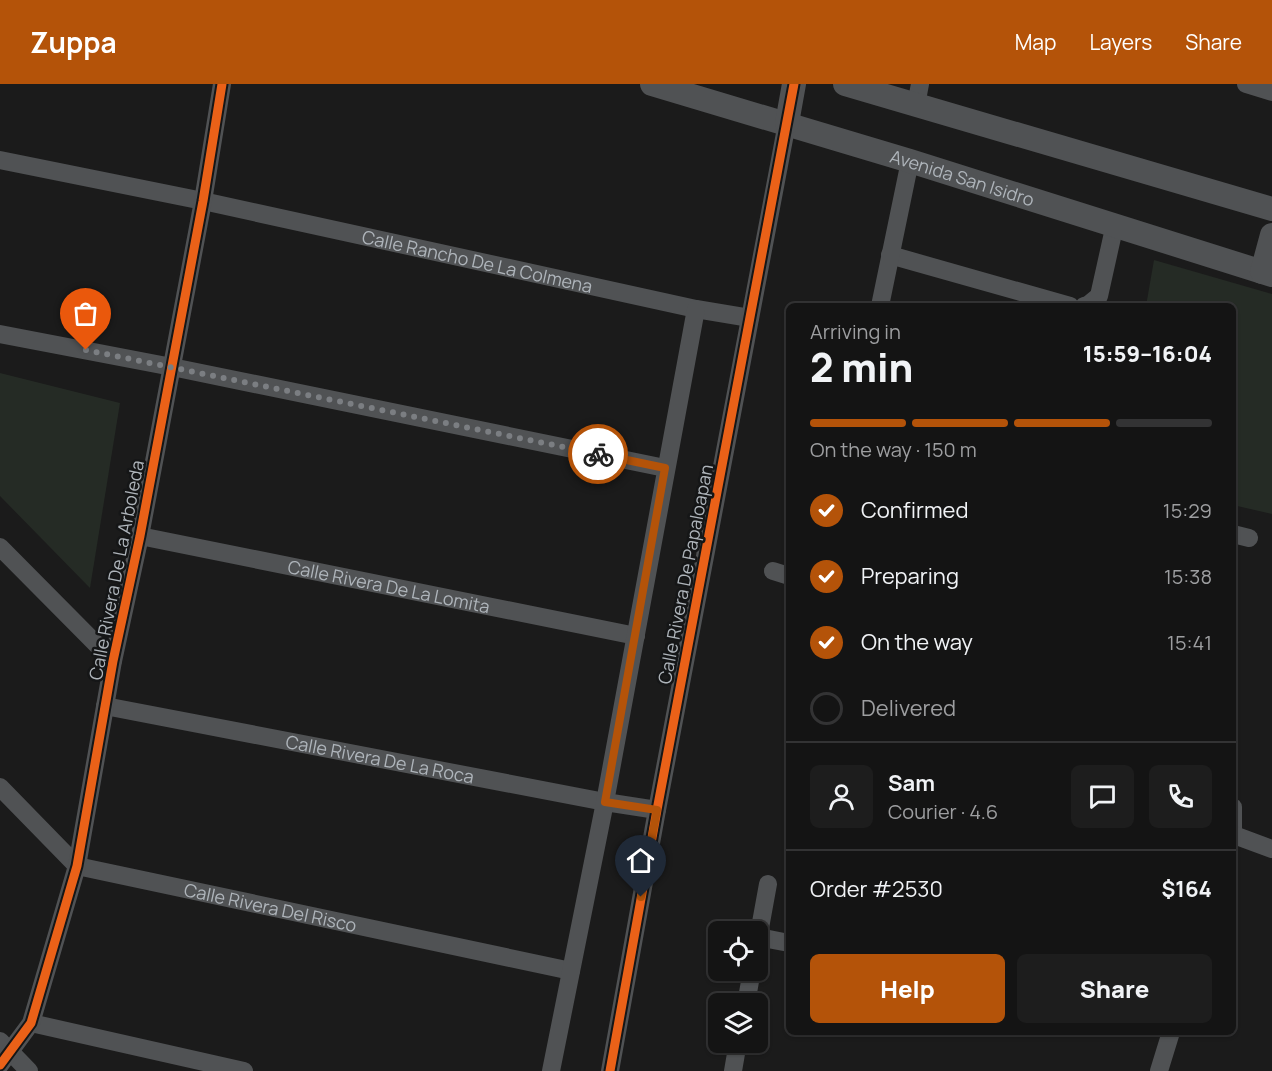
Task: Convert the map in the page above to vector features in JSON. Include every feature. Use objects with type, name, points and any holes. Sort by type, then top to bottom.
[{"type":"street","name":"Calle Rivera De La Arboleda","points":[[3,1052],[32,1023],[77,866],[113,661],[141,536],[204,201],[222,84]]},
{"type":"street","name":"Avenida San Isidro","points":[[652,84],[787,123],[1267,274]]},
{"type":"street","name":"Calle Rivera De Papaloapan","points":[[610,1071],[794,84]]},
{"type":"street","points":[[845,84],[918,95],[1272,209]]},
{"type":"street","points":[[1246,84],[1272,92]]},
{"type":"street","name":"Calle Rancho De La Colmena","points":[[0,160],[204,201],[696,309],[750,318]]},
{"type":"street","points":[[881,303],[910,161]]},
{"type":"street","points":[[1088,303],[1099,296],[1115,225]]},
{"type":"street","points":[[1267,274],[1272,235]]},
{"type":"street","points":[[890,255],[1059,303]]},
{"type":"street","points":[[551,1071],[605,802],[696,309]]},
{"type":"street","points":[[0,334],[665,468]]},
{"type":"street","name":"Calle Rivera De La Lomita","points":[[141,536],[636,636]]},
{"type":"street","points":[[0,547],[113,661]]},
{"type":"street","name":"Calle Rivera De La Roca","points":[[105,706],[657,810]]},
{"type":"street","points":[[0,787],[77,866]]},
{"type":"street","points":[[1236,837],[1272,849]]},
{"type":"street","name":"Calle Rivera Del Risco","points":[[77,866],[571,971]]},
{"type":"street","points":[[761,921],[768,884]]},
{"type":"street","points":[[768,940],[786,943]]},
{"type":"street","points":[[32,1023],[244,1071]]},
{"type":"street","points":[[1159,1071],[1170,1035]]},
{"type":"street","points":[[3,1052],[29,1071]]},
{"type":"street","points":[[733,1071],[736,1053]]},
{"type":"shaded area","points":[[1154,260],[1272,294],[1272,514],[1236,506],[1236,303],[1147,303]]},
{"type":"shaded area","points":[[0,373],[120,403],[90,588],[0,496]]},
{"type":"cycle path","points":[[0,1065],[31,1023],[77,866],[113,661],[140,536],[203,201],[222,84]]},
{"type":"cycle path","points":[[610,1071],[794,84]]},
{"type":"way so far","points":[[86,350],[598,454]]},
{"type":"route","points":[[598,454],[665,468],[605,802],[657,810],[641,897]]}]
